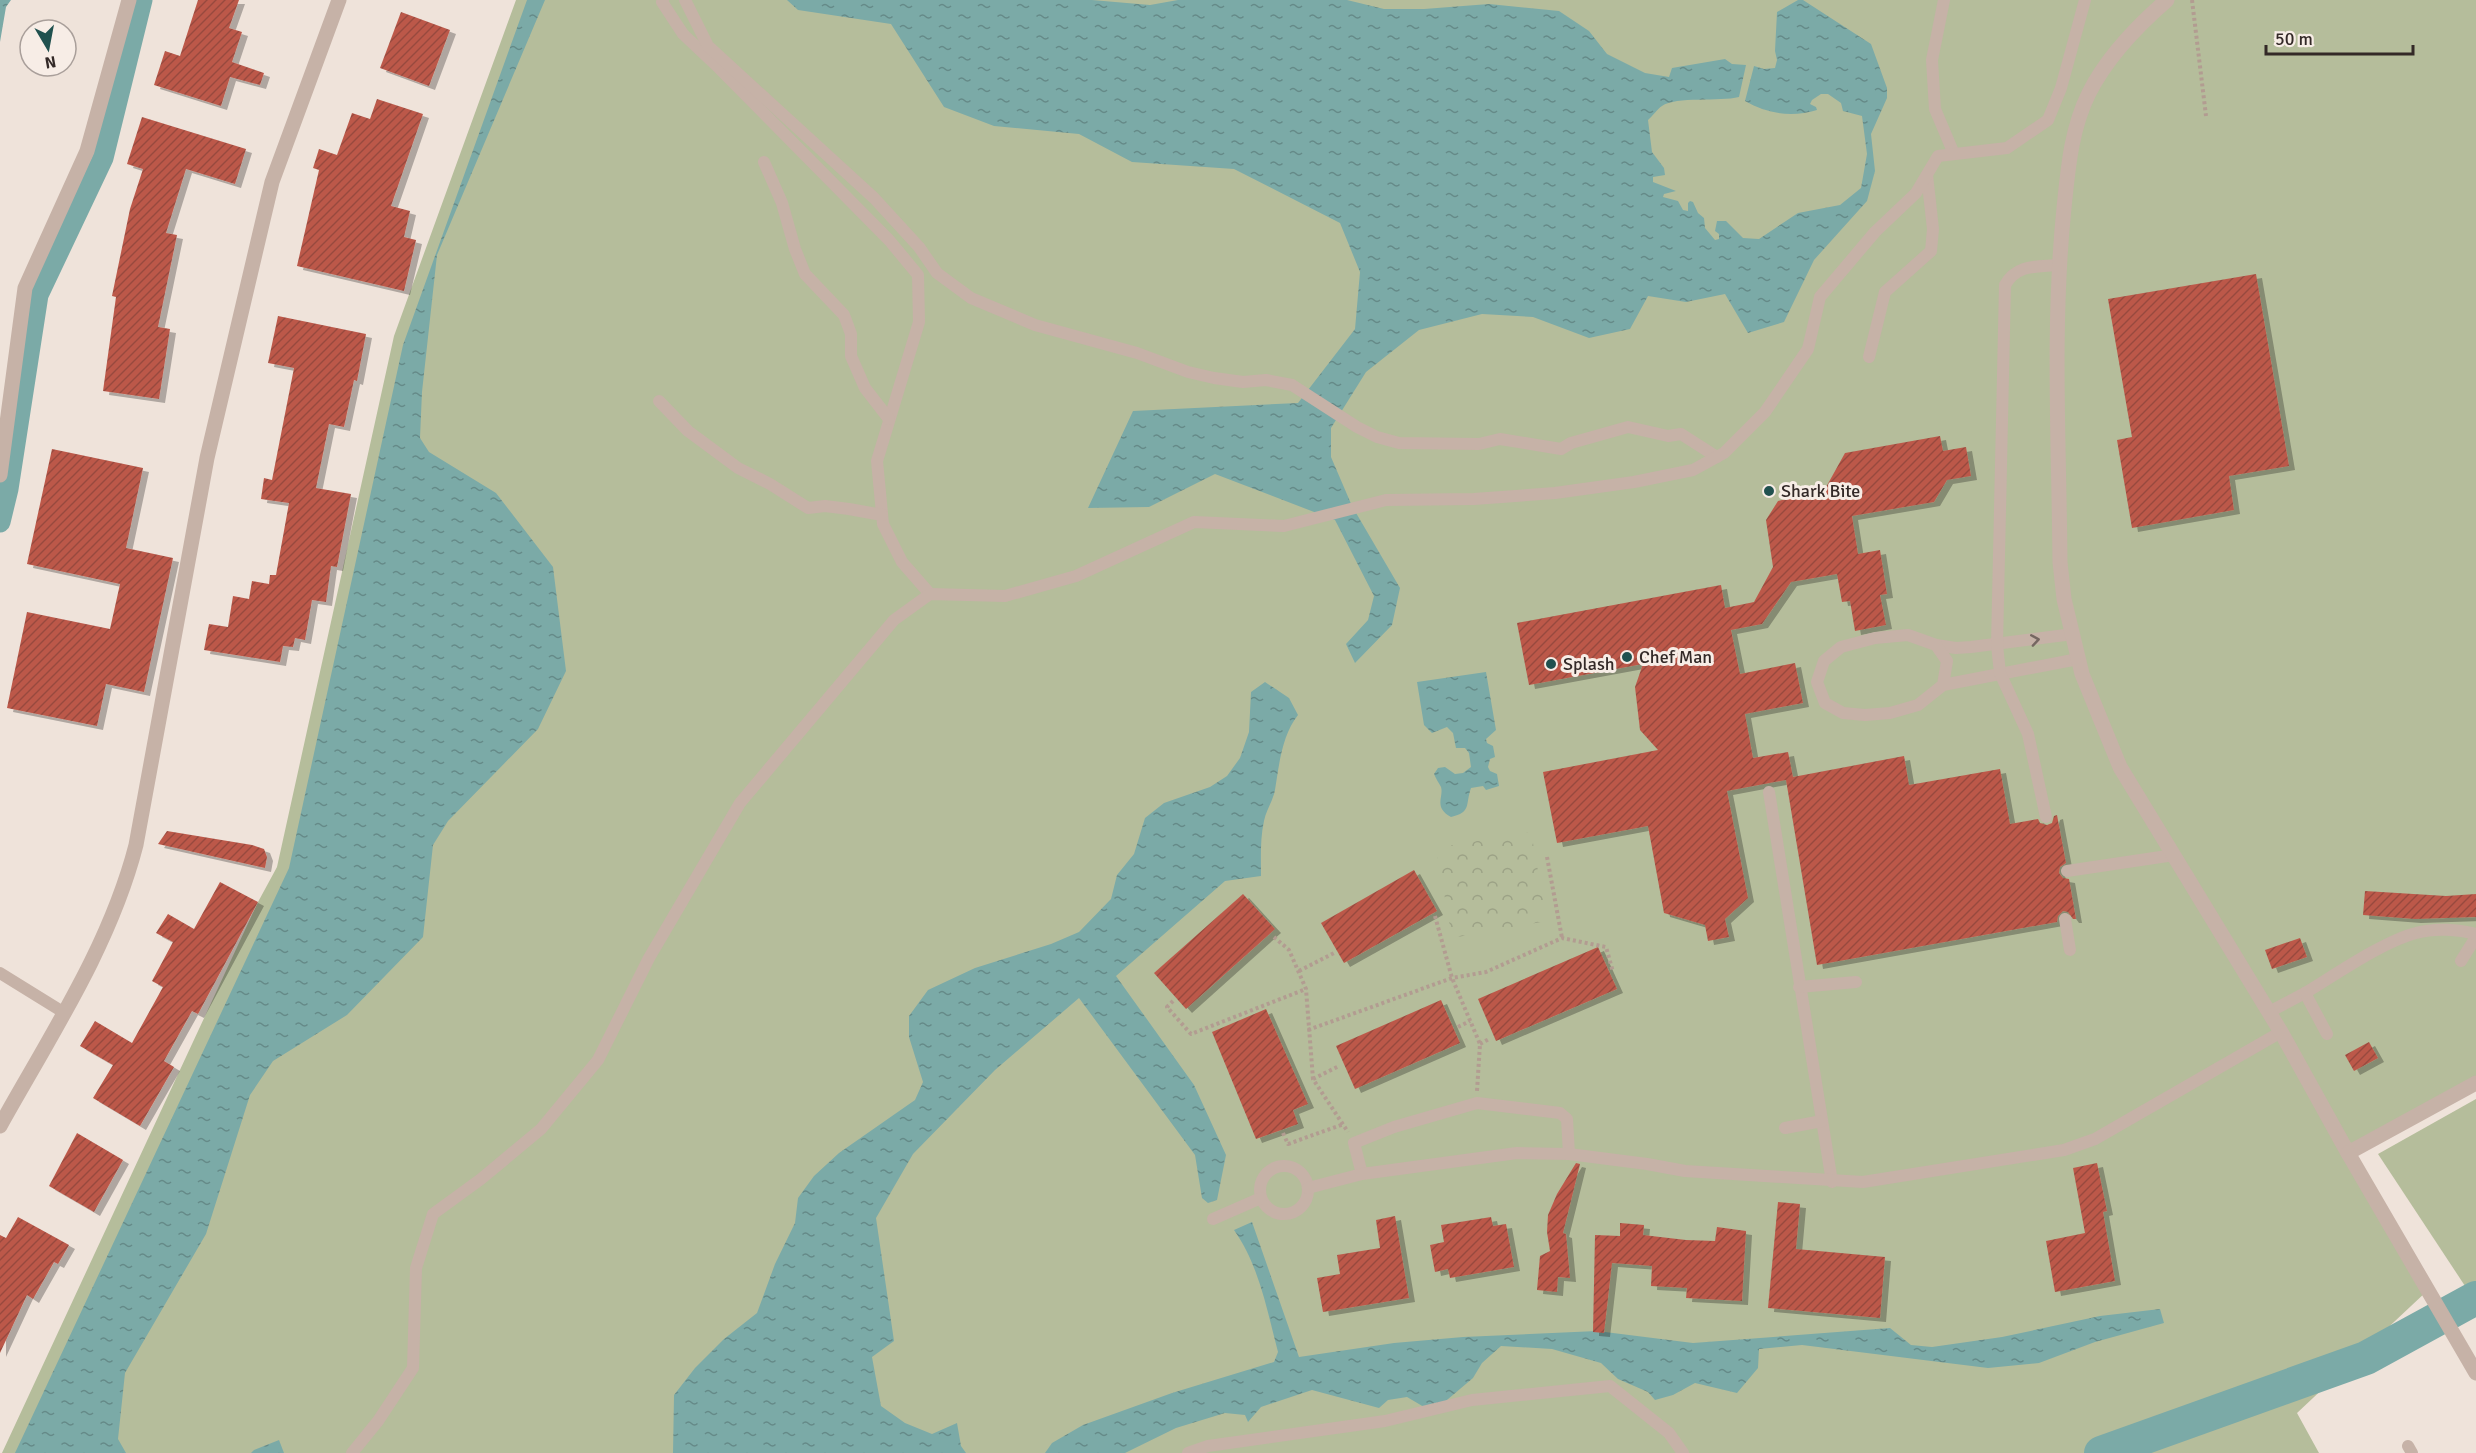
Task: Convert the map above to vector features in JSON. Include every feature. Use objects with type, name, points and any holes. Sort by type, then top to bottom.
[{"type":"street","points":[[0,475],[25,288],[87,151],[129,0]]},
{"type":"street","points":[[0,1126],[112,918],[127,880],[136,845],[207,458],[272,182],[339,0]]},
{"type":"street","points":[[2167,0],[2134,29],[2088,93],[2070,147],[2058,265],[2060,562],[2064,599],[2078,659],[2101,725],[2120,767],[2281,1032],[2427,1291],[2475,1370]]},
{"type":"street","points":[[2348,1153],[2476,1083]]},
{"type":"lane","points":[[663,0],[662,2],[683,34],[889,240],[918,275],[919,322],[877,461],[883,524],[902,561],[930,594]]},
{"type":"lane","points":[[685,0],[708,46],[874,198],[919,247],[937,273],[971,298],[1035,325],[1137,353],[1188,372],[1243,382],[1266,380],[1292,385],[1357,427],[1377,437],[1399,443],[1479,444],[1500,439],[1561,449],[1571,443],[1628,427],[1668,436],[1681,434],[1717,457]]},
{"type":"lane","points":[[1944,0],[1932,60],[1935,109],[1954,154]]},
{"type":"lane","points":[[351,1453],[378,1421],[413,1368],[416,1268],[433,1214],[481,1179],[541,1129],[598,1060],[649,958],[740,803],[894,620],[930,594],[1005,596],[1076,576],[1194,522],[1284,526],[1386,500],[1474,499],[1555,493],[1634,482],[1693,470],[1724,453],[1766,412],[1808,349],[1820,297],[1875,232],[1916,193],[1938,156],[2007,148],[2048,120],[2061,88],[2085,0]]},
{"type":"lane","points":[[764,162],[782,203],[795,249],[805,274],[844,315],[852,334],[850,356],[865,388],[889,419]]},
{"type":"lane","points":[[1869,357],[1885,292],[1931,251],[1933,229],[1927,175]]},
{"type":"lane","points":[[2046,817],[2028,734],[2000,673],[1997,645],[2005,285],[2011,274],[2019,269],[2058,265]]},
{"type":"lane","points":[[659,401],[688,431],[738,468],[770,484],[808,508],[825,506],[882,515]]},
{"type":"lane","points":[[2073,634],[1997,645],[1956,648],[1936,645],[1908,635],[1875,638],[1841,647],[1824,661],[1817,682],[1825,703],[1843,713],[1865,715],[1890,713],[1918,705],[1943,685],[2078,659]]},
{"type":"lane","points":[[1936,645],[1947,661],[1943,685]]},
{"type":"lane","points":[[1769,792],[1832,1182]]},
{"type":"lane","points":[[2067,871],[2174,855]]},
{"type":"lane","points":[[2065,919],[2070,950]]},
{"type":"lane","points":[[2269,1012],[2394,941],[2417,932],[2461,930],[2476,935],[2461,961]]},
{"type":"lane","points":[[0,973],[63,1012]]},
{"type":"lane","points":[[1799,987],[1856,982]]},
{"type":"lane","points":[[2305,993],[2327,1034]]},
{"type":"lane","points":[[1308,1188],[1362,1174],[1517,1154],[1569,1154],[1647,1164],[1685,1172],[1832,1182],[1877,1181],[2064,1150],[2095,1139],[2281,1032]]},
{"type":"lane","points":[[1362,1174],[1354,1143],[1394,1127],[1477,1103],[1560,1113],[1567,1119],[1569,1154]]},
{"type":"lane","points":[[1785,1128],[1822,1121]]},
{"type":"lane","points":[[1281,1166],[1299,1171],[1306,1179],[1307,1197],[1303,1206],[1295,1212],[1286,1215],[1276,1214],[1268,1209],[1261,1198],[1260,1183],[1265,1175],[1281,1166]]},
{"type":"lane","points":[[1213,1219],[1261,1198]]},
{"type":"lane","points":[[1188,1453],[1208,1446],[1385,1421],[1472,1400],[1610,1386],[1669,1433],[1683,1453]]},
{"type":"path","points":[[2192,0],[2206,116]]},
{"type":"path","points":[[1547,857],[1562,938]]},
{"type":"path","points":[[1435,916],[1452,978],[1480,1044],[1477,1103]]},
{"type":"path","points":[[1274,937],[1289,950],[1306,988],[1312,1079],[1344,1124],[1354,1143]]},
{"type":"path","points":[[1308,1030],[1452,978],[1486,972],[1562,938],[1606,947],[1612,972]]},
{"type":"path","points":[[1299,971],[1334,953]]},
{"type":"path","points":[[1173,1001],[1167,1007],[1191,1034],[1306,988]]},
{"type":"path","points":[[1237,1016],[1240,1021]]},
{"type":"path","points":[[1458,1027],[1470,1021]]},
{"type":"path","points":[[1480,1044],[1490,1039]]},
{"type":"path","points":[[1312,1079],[1339,1066]]},
{"type":"path","points":[[1283,1133],[1288,1143],[1344,1124]]},
{"type":"green space","points":[[516,0],[2476,0],[2476,1083],[2348,1153],[2427,1291],[2297,1413],[2319,1453],[2,1453],[258,902],[277,867],[394,336]]},
{"type":"green space","points":[[1531,832],[1547,921],[1452,938],[1436,848]]},
{"type":"green space","points":[[2476,1099],[2476,1285],[2467,1289],[2378,1154]]},
{"type":"water","points":[[0,0],[11,0],[6,7],[0,42]]},
{"type":"water","points":[[527,0],[545,0],[437,255],[422,392],[420,438],[429,452],[496,493],[553,567],[566,671],[538,729],[448,821],[433,845],[423,937],[347,1015],[273,1061],[250,1095],[206,1234],[125,1373],[118,1439],[126,1453],[15,1453],[289,868],[403,345]]},
{"type":"water","points":[[787,0],[1092,0],[1150,5],[1178,0],[1347,0],[1384,9],[1424,9],[1489,4],[1559,11],[1589,31],[1607,54],[1645,73],[1669,77],[1672,68],[1725,59],[1732,64],[1746,65],[1739,97],[1669,103],[1660,107],[1648,120],[1652,152],[1664,168],[1665,175],[1653,177],[1653,182],[1676,191],[1664,194],[1663,197],[1678,201],[1683,210],[1688,211],[1688,203],[1693,202],[1698,213],[1704,218],[1705,228],[1715,240],[1719,239],[1719,234],[1715,231],[1717,221],[1726,221],[1743,238],[1759,239],[1798,213],[1840,205],[1861,188],[1867,154],[1862,116],[1843,111],[1841,103],[1828,94],[1821,94],[1812,100],[1810,104],[1817,110],[1798,114],[1771,112],[1745,101],[1754,66],[1764,69],[1775,68],[1777,12],[1798,0],[1803,0],[1871,44],[1887,88],[1887,98],[1871,134],[1875,171],[1867,201],[1814,260],[1784,322],[1748,333],[1725,294],[1686,302],[1648,296],[1630,329],[1589,338],[1533,317],[1482,314],[1419,330],[1366,372],[1331,428],[1331,457],[1352,506],[1400,588],[1392,625],[1355,663],[1346,644],[1368,620],[1374,596],[1335,520],[1215,474],[1149,507],[1088,508],[1133,411],[1298,403],[1355,329],[1360,272],[1340,223],[1234,169],[1132,162],[1079,134],[994,126],[944,107],[891,24],[798,10]]},
{"type":"water","points":[[1486,672],[1496,730],[1486,739],[1487,743],[1493,746],[1495,757],[1490,759],[1488,767],[1490,771],[1497,774],[1499,786],[1486,790],[1483,786],[1471,788],[1465,810],[1451,817],[1442,810],[1440,802],[1442,791],[1434,774],[1438,768],[1445,767],[1455,774],[1463,773],[1471,767],[1469,753],[1465,748],[1456,748],[1453,733],[1447,727],[1432,733],[1424,725],[1417,682]]},
{"type":"water","points":[[1265,682],[1289,698],[1298,715],[1285,741],[1274,794],[1264,821],[1261,842],[1261,876],[1225,881],[1116,976],[1194,1085],[1226,1155],[1217,1200],[1208,1203],[1202,1198],[1195,1155],[1079,998],[995,1070],[913,1154],[876,1218],[894,1341],[872,1357],[881,1406],[905,1423],[932,1434],[957,1423],[961,1446],[966,1453],[673,1453],[674,1395],[695,1368],[724,1339],[757,1313],[775,1264],[795,1223],[798,1198],[814,1176],[839,1153],[915,1100],[923,1082],[909,1037],[909,1016],[928,990],[975,968],[1051,944],[1079,932],[1111,899],[1117,875],[1134,854],[1145,818],[1164,803],[1210,787],[1227,776],[1240,758],[1249,732],[1251,692]]},
{"type":"water","points":[[1252,1222],[1299,1357],[1394,1343],[1463,1337],[1597,1331],[1693,1343],[1890,1328],[1911,1345],[1932,1347],[2002,1337],[2100,1316],[2160,1309],[2164,1323],[2095,1342],[2039,1363],[1988,1368],[1802,1345],[1759,1349],[1758,1368],[1737,1393],[1695,1383],[1673,1395],[1655,1400],[1648,1392],[1618,1379],[1601,1363],[1552,1349],[1501,1346],[1482,1363],[1473,1378],[1441,1405],[1424,1407],[1407,1397],[1388,1400],[1379,1408],[1312,1390],[1261,1407],[1248,1422],[1245,1415],[1225,1413],[1176,1428],[1125,1453],[1045,1453],[1052,1443],[1083,1425],[1172,1393],[1274,1362],[1278,1352],[1261,1288],[1250,1258],[1234,1230]]},
{"type":"water","points":[[279,1440],[284,1453],[251,1453],[254,1450]]},
{"type":"building","points":[[198,0],[239,0],[229,28],[242,32],[232,62],[264,73],[260,85],[230,77],[221,106],[154,85],[165,51],[180,56]]},
{"type":"building","points":[[401,12],[450,30],[429,86],[380,68]]},
{"type":"building","points":[[377,99],[423,114],[391,206],[410,211],[404,237],[416,240],[404,291],[297,266],[319,170],[313,168],[319,149],[337,155],[352,113],[370,119]]},
{"type":"building","points":[[142,117],[246,149],[235,184],[186,169],[166,233],[177,235],[158,327],[170,329],[159,399],[103,391],[116,297],[112,296],[130,209],[143,169],[127,164]]},
{"type":"building","points":[[2256,274],[2289,466],[2229,476],[2234,510],[2132,528],[2117,440],[2132,437],[2108,299]]},
{"type":"building","points":[[278,316],[366,334],[357,381],[354,380],[344,427],[329,424],[316,488],[351,494],[337,567],[331,566],[326,602],[312,600],[305,640],[295,638],[293,647],[283,646],[280,662],[204,650],[209,624],[228,627],[233,596],[249,599],[252,581],[269,584],[270,575],[276,575],[289,503],[261,499],[264,478],[272,480],[294,368],[268,363]]},
{"type":"building","points":[[1940,436],[1943,451],[1966,447],[1971,476],[1947,480],[1934,502],[1852,516],[1858,554],[1880,550],[1887,594],[1880,595],[1886,625],[1855,631],[1850,601],[1842,602],[1837,574],[1791,582],[1762,624],[1731,630],[1740,674],[1795,663],[1803,703],[1745,714],[1753,758],[1788,752],[1793,777],[1904,756],[1909,785],[2000,769],[2010,824],[2038,819],[2040,823],[2047,825],[2052,823],[2054,816],[2057,815],[2066,863],[2060,867],[2059,873],[2063,878],[2069,879],[2076,919],[2063,911],[2058,916],[2057,922],[1817,965],[1786,780],[1727,791],[1748,898],[1725,919],[1729,937],[1708,941],[1705,925],[1664,913],[1648,826],[1557,843],[1543,772],[1658,750],[1640,730],[1635,687],[1643,664],[1529,685],[1517,623],[1721,585],[1725,608],[1754,602],[1773,567],[1766,520],[1778,501],[1825,489],[1845,453]]},
{"type":"building","points":[[52,449],[143,468],[126,548],[173,558],[144,692],[106,684],[97,726],[7,708],[27,612],[110,629],[120,584],[27,564]]},
{"type":"building","points":[[167,831],[264,849],[267,857],[265,868],[158,844]]},
{"type":"building","points":[[1414,870],[1437,911],[1344,963],[1321,923]]},
{"type":"building","points":[[220,882],[258,902],[198,1014],[192,1011],[164,1061],[174,1067],[140,1126],[93,1098],[113,1065],[80,1046],[95,1021],[132,1043],[163,987],[152,981],[173,942],[156,933],[168,914],[194,929]]},
{"type":"building","points":[[2365,891],[2446,896],[2476,894],[2476,917],[2415,919],[2363,915]]},
{"type":"building","points":[[1243,894],[1275,929],[1186,1009],[1154,973]]},
{"type":"building","points":[[2300,938],[2307,957],[2272,969],[2265,950]]},
{"type":"building","points":[[1598,947],[1617,989],[1496,1041],[1478,999]]},
{"type":"building","points":[[1441,1000],[1460,1043],[1355,1089],[1336,1046]]},
{"type":"building","points":[[1266,1009],[1308,1104],[1293,1110],[1298,1124],[1256,1139],[1212,1032]]},
{"type":"building","points":[[2369,1042],[2378,1058],[2354,1071],[2345,1055]]},
{"type":"building","points":[[77,1133],[123,1160],[94,1212],[49,1186]]},
{"type":"building","points":[[1576,1163],[1580,1164],[1563,1233],[1566,1234],[1570,1278],[1558,1277],[1557,1292],[1537,1290],[1540,1256],[1550,1251],[1547,1232],[1548,1215],[1557,1194]]},
{"type":"building","points":[[2097,1163],[2107,1211],[2103,1212],[2115,1281],[2055,1292],[2046,1241],[2085,1233],[2073,1168]]},
{"type":"building","points":[[1778,1202],[1800,1204],[1796,1249],[1885,1257],[1880,1318],[1768,1308]]},
{"type":"building","points":[[1395,1216],[1409,1298],[1323,1312],[1317,1278],[1340,1274],[1337,1255],[1380,1248],[1376,1220]]},
{"type":"building","points":[[18,1217],[69,1245],[58,1264],[54,1262],[33,1299],[27,1295],[0,1353],[0,1235],[6,1238]]},
{"type":"building","points":[[1491,1217],[1493,1226],[1506,1224],[1514,1267],[1450,1278],[1448,1269],[1435,1272],[1430,1245],[1444,1242],[1441,1225]]},
{"type":"building","points":[[1620,1223],[1644,1225],[1643,1235],[1686,1240],[1715,1241],[1717,1227],[1746,1231],[1742,1301],[1686,1298],[1687,1288],[1651,1286],[1652,1266],[1612,1263],[1604,1333],[1593,1332],[1595,1235],[1620,1236]]},
{"type":"waterway","points":[[0,522],[8,489],[38,295],[103,158],[142,0]]},
{"type":"waterway","points":[[2101,1453],[2366,1358],[2476,1298]]},
{"type":"place","name":"Shark Bite","points":[[1769,491]]},
{"type":"place","name":"Chef Man","points":[[1627,657]]},
{"type":"place","name":"Splash","points":[[1551,664]]}]
